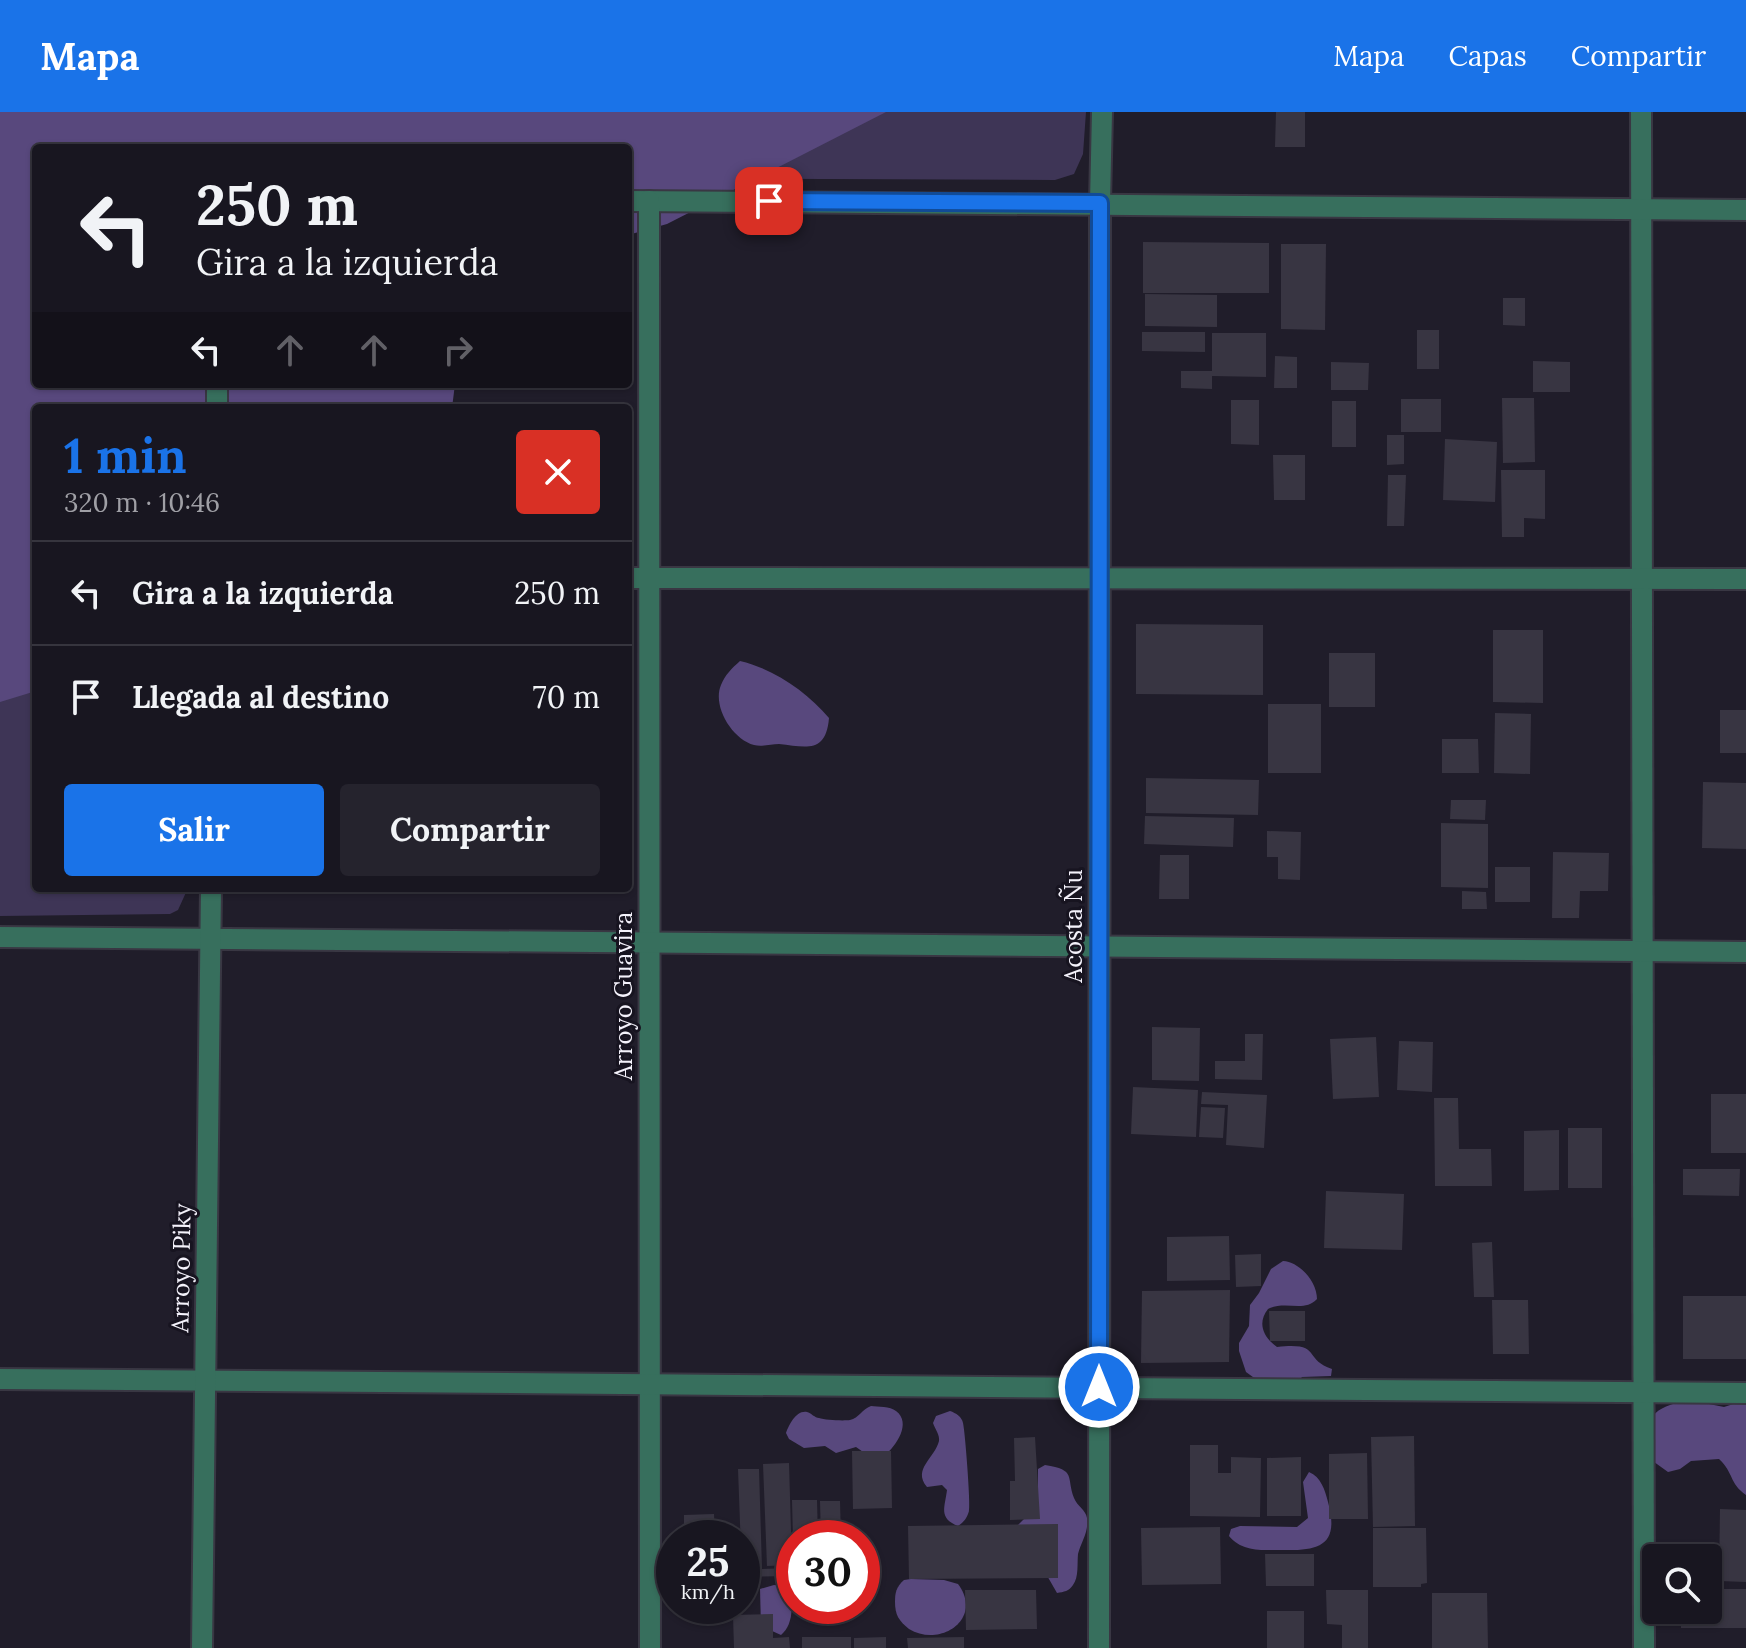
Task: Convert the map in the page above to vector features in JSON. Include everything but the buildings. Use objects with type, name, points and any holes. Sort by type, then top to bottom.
[{"type":"street","name":"Acosta Ñu","points":[[1099,1648],[1102,112]]},
{"type":"street","points":[[1641,112],[1644,1648]]},
{"type":"street","points":[[638,201],[1746,210]]},
{"type":"street","name":"Arroyo Guavira","points":[[638,201],[649,578],[650,1648]]},
{"type":"street","points":[[632,578],[1746,579]]},
{"type":"street","name":"Arroyo Piky","points":[[202,1648],[211,892]]},
{"type":"street","points":[[0,937],[1746,952]]},
{"type":"street","points":[[0,1379],[1746,1393]]},
{"type":"shaded area","points":[[0,112],[1086,112],[1083,154],[1074,174],[1055,180],[632,178],[632,144],[32,144],[32,388],[36,388],[36,404],[32,404],[32,892],[186,892],[178,910],[170,914],[0,916]]},
{"type":"shaded area","points":[[0,112],[886,112],[667,224],[632,234],[632,144],[32,144],[32,388],[454,388],[452,404],[32,404],[32,692],[0,702]]},
{"type":"shaded area","points":[[740,661],[777,676],[820,708],[829,718],[824,738],[806,747],[779,744],[757,746],[738,736],[722,712],[719,693],[725,678]]},
{"type":"shaded area","points":[[1283,1261],[1295,1265],[1306,1274],[1314,1286],[1317,1299],[1306,1305],[1268,1309],[1262,1325],[1265,1334],[1277,1347],[1307,1349],[1317,1361],[1332,1369],[1331,1376],[1302,1377],[1292,1388],[1257,1380],[1246,1372],[1239,1351],[1239,1343],[1249,1326],[1250,1305],[1271,1269]]},
{"type":"shaded area","points":[[1689,1400],[1724,1407],[1746,1400],[1746,1495],[1719,1459],[1691,1461],[1680,1469],[1668,1472],[1643,1454],[1653,1416],[1666,1406]]},
{"type":"shaded area","points":[[871,1406],[893,1409],[903,1422],[898,1440],[885,1455],[866,1454],[856,1447],[836,1453],[825,1446],[804,1448],[789,1439],[786,1433],[794,1419],[803,1412],[822,1419],[850,1420]]},
{"type":"shaded area","points":[[950,1411],[962,1421],[968,1468],[969,1511],[958,1526],[945,1516],[947,1490],[942,1485],[927,1487],[922,1475],[939,1441],[933,1423],[936,1416]]},
{"type":"shaded area","points":[[1045,1465],[1066,1472],[1074,1498],[1087,1518],[1075,1582],[1068,1590],[1057,1593],[1018,1525],[1038,1505],[1038,1469]]},
{"type":"shaded area","points":[[1309,1472],[1322,1484],[1331,1517],[1331,1528],[1323,1543],[1306,1549],[1260,1550],[1240,1545],[1229,1536],[1231,1529],[1240,1526],[1297,1527],[1308,1518],[1303,1482]]},
{"type":"shaded area","points":[[904,1580],[944,1580],[958,1584],[965,1597],[966,1608],[955,1627],[933,1635],[921,1634],[903,1623],[896,1611],[896,1593]]},
{"type":"shaded area","points":[[776,1585],[776,1624],[788,1624],[781,1635],[761,1626],[760,1589]]},
{"type":"route","points":[[769,201],[1100,203],[1099,1387]]}]
